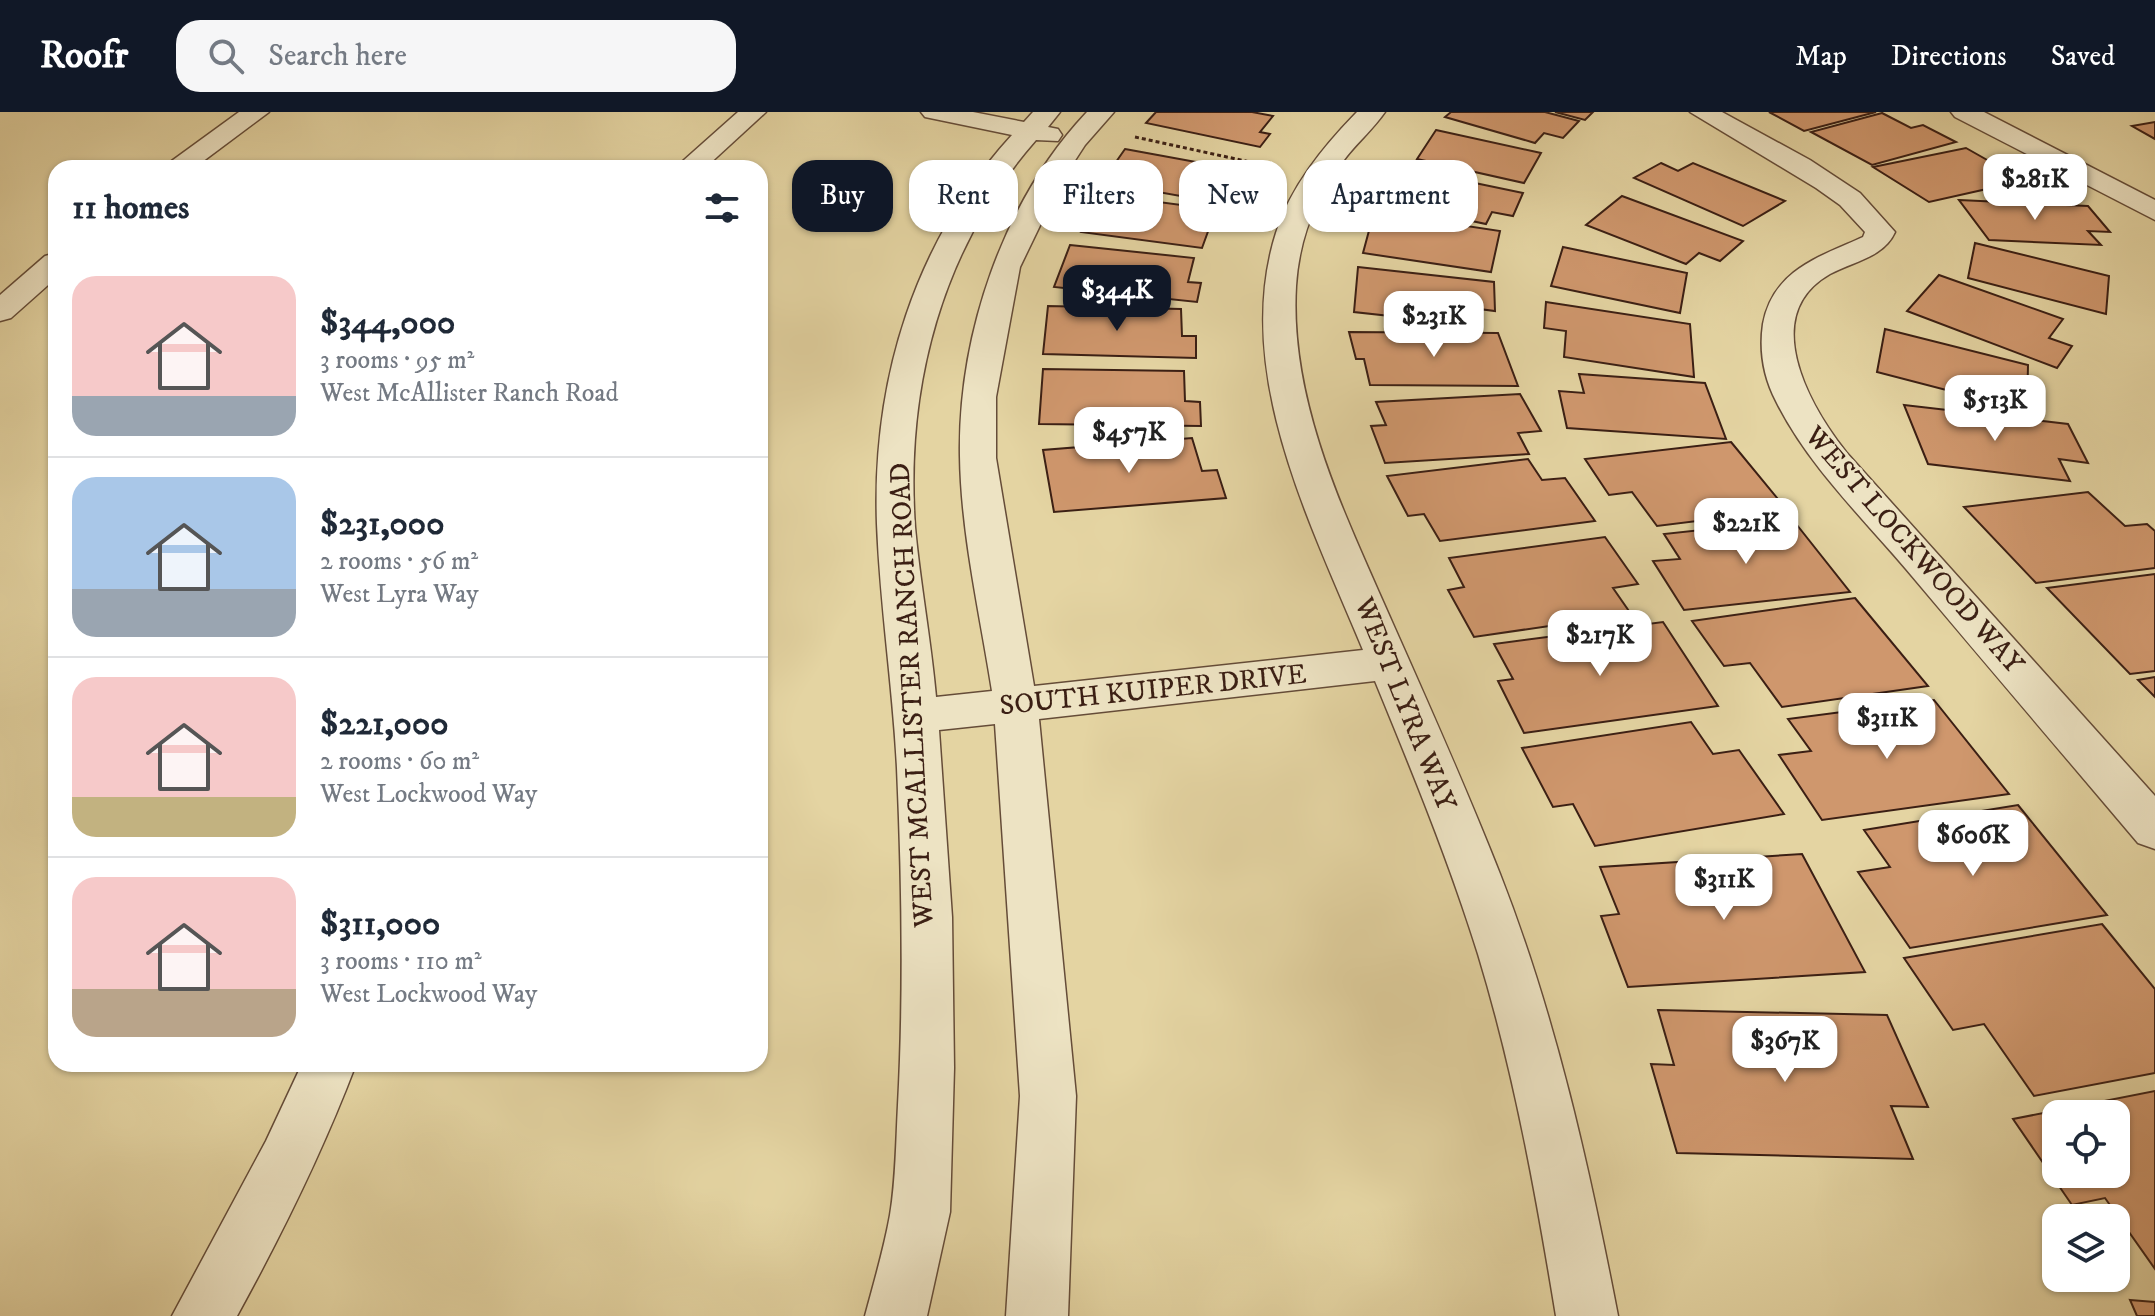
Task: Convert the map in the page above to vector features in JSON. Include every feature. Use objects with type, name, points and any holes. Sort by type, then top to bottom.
[{"type":"street","points":[[187,160],[256,112]]},
{"type":"street","points":[[698,160],[753,112]]},
{"type":"street","points":[[934,112],[1076,126],[1005,267],[979,397],[978,458],[1016,705],[1048,1096],[1037,1316]]},
{"type":"street","name":"WEST LYRA WAY","points":[[1372,112],[1336,151],[1315,183],[1290,234],[1281,284],[1282,346],[1292,409],[1312,477],[1503,952],[1540,1086],[1587,1316]]},
{"type":"street","name":"WEST LOCKWOOD WAY","points":[[1703,112],[1848,197],[1863,208],[1880,232],[1875,243],[1830,262],[1793,288],[1780,320],[1777,343],[1779,367],[1787,394],[1804,423],[1833,460],[2155,829]]},
{"type":"street","points":[[1964,112],[2155,211]]},
{"type":"street","name":"WEST MCALLISTER RANCH ROAD","points":[[896,1316],[920,1212],[930,1020],[916,716],[896,523],[897,441],[904,375],[923,307],[944,253],[975,196],[1006,153],[1076,126]]},
{"type":"street","points":[[0,311],[48,269]]},
{"type":"street","name":"SOUTH KUIPER DRIVE","points":[[916,716],[1389,663]]},
{"type":"street","points":[[203,1316],[247,1238],[315,1102],[326,1072]]},
{"type":"path","points":[[1076,126],[1240,160]]},
{"type":"building","points":[[1156,112],[1252,112],[1273,116],[1260,132],[1270,134],[1260,147],[1146,123]]},
{"type":"building","points":[[1451,112],[1545,112],[1579,121],[1563,138],[1544,133],[1535,143],[1445,117]]},
{"type":"building","points":[[1555,112],[1593,112],[1585,120]]},
{"type":"building","points":[[1769,112],[1876,112],[1804,131]]},
{"type":"building","points":[[1882,113],[1911,128],[1923,125],[1956,142],[1872,165],[1811,132]]},
{"type":"building","points":[[2155,122],[2155,139],[2132,126]]},
{"type":"building","points":[[1436,130],[1541,153],[1524,183],[1478,173],[1478,160],[1417,159]]},
{"type":"building","points":[[1966,148],[2003,169],[1987,172],[2009,184],[1929,202],[1873,167]]},
{"type":"building","points":[[1125,149],[1185,160],[1179,160],[1179,196],[1163,193],[1163,160],[1117,160]]},
{"type":"building","points":[[1661,163],[1678,171],[1693,163],[1785,201],[1743,226],[1634,178]]},
{"type":"building","points":[[1478,184],[1523,193],[1513,216],[1492,212],[1486,224],[1478,222]]},
{"type":"building","points":[[1622,196],[1743,241],[1720,261],[1699,253],[1686,264],[1586,225]]},
{"type":"building","points":[[1959,200],[2088,206],[2110,232],[2088,231],[2101,245],[1989,240]]},
{"type":"building","points":[[1163,203],[1179,205],[1179,232],[1208,232],[1202,248],[1081,232],[1163,232]]},
{"type":"building","points":[[1478,228],[1500,231],[1491,272],[1363,253],[1369,232],[1478,232]]},
{"type":"building","points":[[1975,243],[2109,276],[2106,314],[1968,278]]},
{"type":"building","points":[[1070,245],[1194,258],[1188,282],[1201,283],[1197,302],[1054,287]]},
{"type":"building","points":[[1563,247],[1687,273],[1680,313],[1551,286]]},
{"type":"building","points":[[1358,267],[1494,282],[1495,311],[1471,308],[1472,325],[1354,312]]},
{"type":"building","points":[[1939,275],[2063,319],[2049,338],[2072,346],[2057,368],[1907,311]]},
{"type":"building","points":[[1546,302],[1690,324],[1694,377],[1564,357],[1566,331],[1544,328]]},
{"type":"building","points":[[1048,306],[1181,309],[1182,336],[1196,336],[1196,358],[1043,354]]},
{"type":"building","points":[[1885,329],[2028,365],[2027,411],[1877,372]]},
{"type":"building","points":[[1349,332],[1498,333],[1518,386],[1370,385],[1364,359],[1356,359]]},
{"type":"building","points":[[1043,369],[1184,371],[1185,401],[1200,402],[1201,426],[1039,424]]},
{"type":"building","points":[[1579,374],[1705,383],[1726,439],[1567,428],[1559,391],[1584,393]]},
{"type":"building","points":[[1520,394],[1541,431],[1518,433],[1529,454],[1385,463],[1371,426],[1386,425],[1376,402]]},
{"type":"building","points":[[1904,405],[2068,424],[2088,463],[2059,459],[2070,481],[1928,464]]},
{"type":"building","points":[[1192,438],[1202,471],[1217,470],[1226,498],[1054,512],[1043,450]]},
{"type":"building","points":[[1731,442],[1787,510],[1657,526],[1632,492],[1609,495],[1585,459]]},
{"type":"building","points":[[1528,459],[1542,480],[1565,478],[1595,521],[1440,541],[1424,514],[1408,516],[1387,476]]},
{"type":"building","points":[[2088,492],[2125,526],[2147,524],[2155,531],[2155,568],[2036,583],[1964,507]]},
{"type":"building","points":[[1793,520],[1850,592],[1684,610],[1653,561],[1680,559],[1664,534]]},
{"type":"building","points":[[1605,537],[1638,584],[1613,588],[1631,614],[1474,637],[1448,590],[1464,587],[1449,558]]},
{"type":"building","points":[[2155,574],[2155,671],[2130,674],[2047,588]]},
{"type":"building","points":[[1855,598],[1928,686],[1782,707],[1750,663],[1724,666],[1692,621]]},
{"type":"building","points":[[1663,622],[1718,706],[1524,733],[1498,681],[1513,679],[1494,644]]},
{"type":"building","points":[[2155,677],[2155,697],[2138,680]]},
{"type":"building","points":[[1934,700],[2009,794],[1822,820],[1779,755],[1811,751],[1788,719]]},
{"type":"building","points":[[1691,722],[1713,754],[1739,750],[1784,814],[1595,846],[1573,804],[1553,807],[1522,748]]},
{"type":"building","points":[[2018,805],[2107,915],[1910,948],[1858,872],[1890,867],[1864,830]]},
{"type":"building","points":[[1802,854],[1865,972],[1628,987],[1601,916],[1619,914],[1600,867]]},
{"type":"building","points":[[2102,924],[2155,989],[2155,1073],[2034,1096],[1984,1024],[1953,1030],[1904,958]]},
{"type":"building","points":[[1658,1010],[1887,1015],[1928,1107],[1891,1106],[1913,1159],[1677,1153],[1651,1064],[1674,1065]]},
{"type":"building","points":[[2155,1091],[2155,1269],[2130,1234],[2130,1204],[2109,1204],[2105,1198],[2071,1204],[2060,1188],[2130,1188],[2130,1100],[2109,1100]]},
{"type":"building","points":[[2042,1113],[2042,1161],[2013,1119]]},
{"type":"building","points":[[2130,1300],[2155,1302],[2155,1316],[2137,1316]]}]
